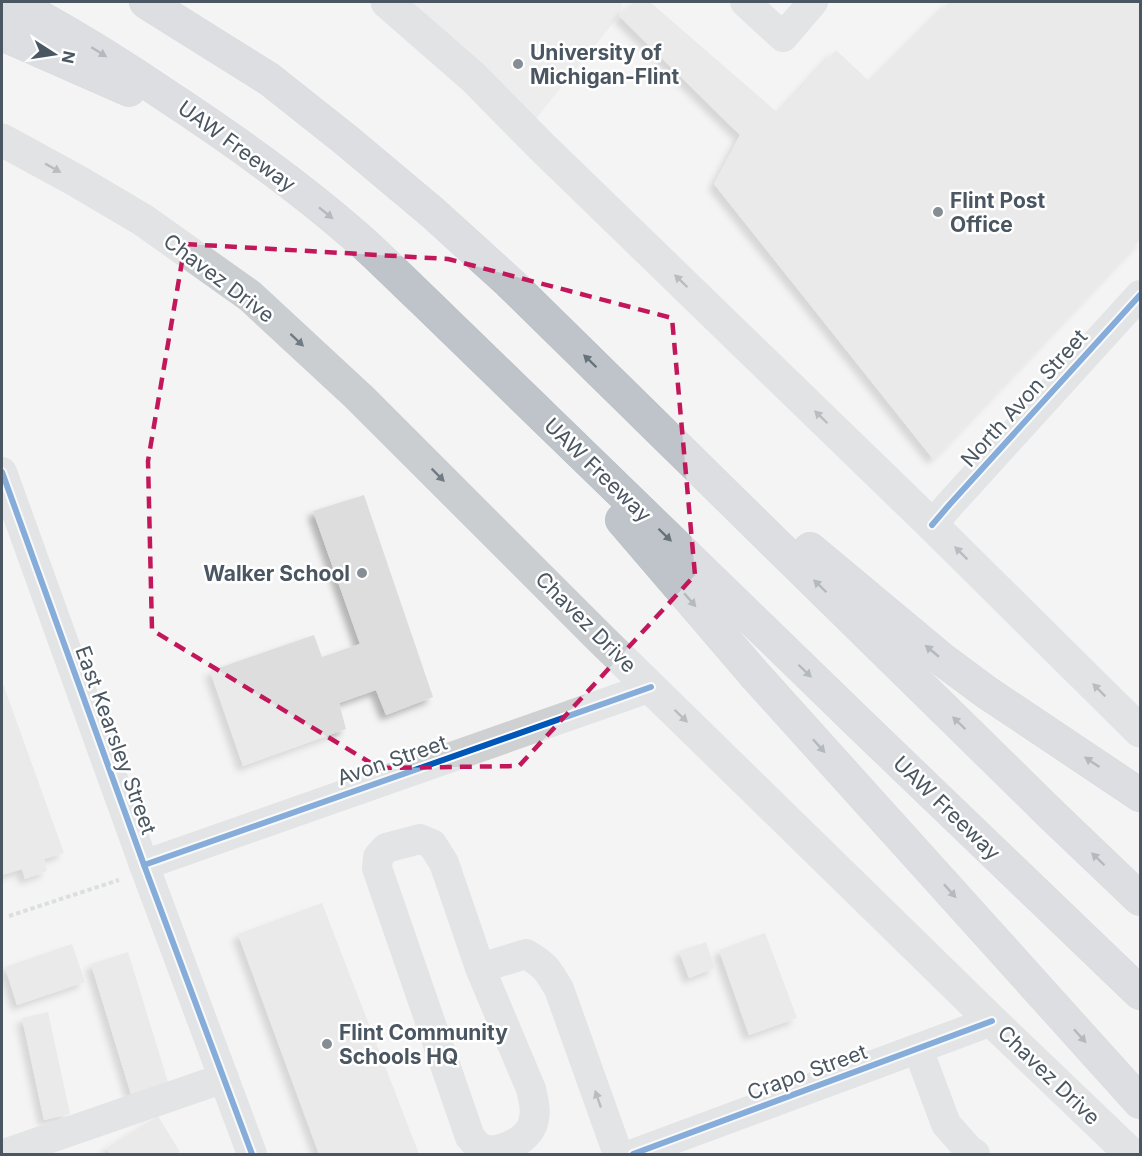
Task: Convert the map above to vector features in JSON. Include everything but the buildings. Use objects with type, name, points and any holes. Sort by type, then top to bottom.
[{"type":"highway","name":"UAW Freeway","points":[[12,2],[51,22],[222,132],[359,239],[1140,993]]},
{"type":"highway","points":[[146,2],[268,80]]},
{"type":"highway","points":[[164,2],[346,140],[433,213],[509,282],[1140,899]]},
{"type":"highway","points":[[2,34],[222,132]]},
{"type":"highway","points":[[488,364],[754,674],[1140,1102]]},
{"type":"highway","points":[[623,393],[943,660],[986,692],[1140,795]]},
{"type":"main road","points":[[387,2],[473,77],[1140,731]]},
{"type":"main road","name":"Chavez Drive","points":[[2,140],[78,181],[143,220],[250,296],[359,397],[651,687],[1131,1155]]},
{"type":"street","points":[[745,2],[783,37],[813,2]]},
{"type":"street","name":"North Avon Street","points":[[932,525],[1140,295]]},
{"type":"street","name":"East Kearsley Street","points":[[2,472],[10,519],[131,872],[224,1078],[252,1155]]},
{"type":"street","name":"Avon Street","points":[[131,872],[651,687]]},
{"type":"street","points":[[420,840],[432,844],[444,863],[480,968],[531,1089],[535,1108],[531,1127],[525,1137],[508,1151],[481,1149],[470,1137],[377,868],[378,857],[386,848],[420,840]]},
{"type":"street","points":[[480,968],[526,954],[542,963],[552,976],[559,989],[618,1155]]},
{"type":"street","name":"Crapo Street","points":[[633,1155],[703,1142],[918,1049],[992,1021]]},
{"type":"street","points":[[918,1049],[946,1124],[975,1155]]},
{"type":"street","points":[[4,1155],[224,1078]]},
{"type":"path","points":[[9,916],[131,872]]},
{"type":"highlighted area","points":[[185,244],[448,259],[672,318],[695,575],[519,766],[379,768],[152,630],[148,461]]},
{"type":"shaded area","name":"University of Michigan-Flint","points":[[387,2],[624,2],[619,16],[526,131]]},
{"type":"cycle path","points":[[932,525],[1140,295]]},
{"type":"cycle path","points":[[2,472],[144,865],[252,1154]]},
{"type":"cycle path","points":[[144,865],[651,687]]},
{"type":"cycle path","points":[[633,1154],[992,1021]]},
{"type":"place","name":"University of Michigan-Flint","points":[[518,64]]},
{"type":"place","name":"Flint Post Office","points":[[938,212]]},
{"type":"place","name":"Walker School","points":[[362,573]]},
{"type":"place","name":"Flint Community Schools HQ","points":[[327,1044]]}]
